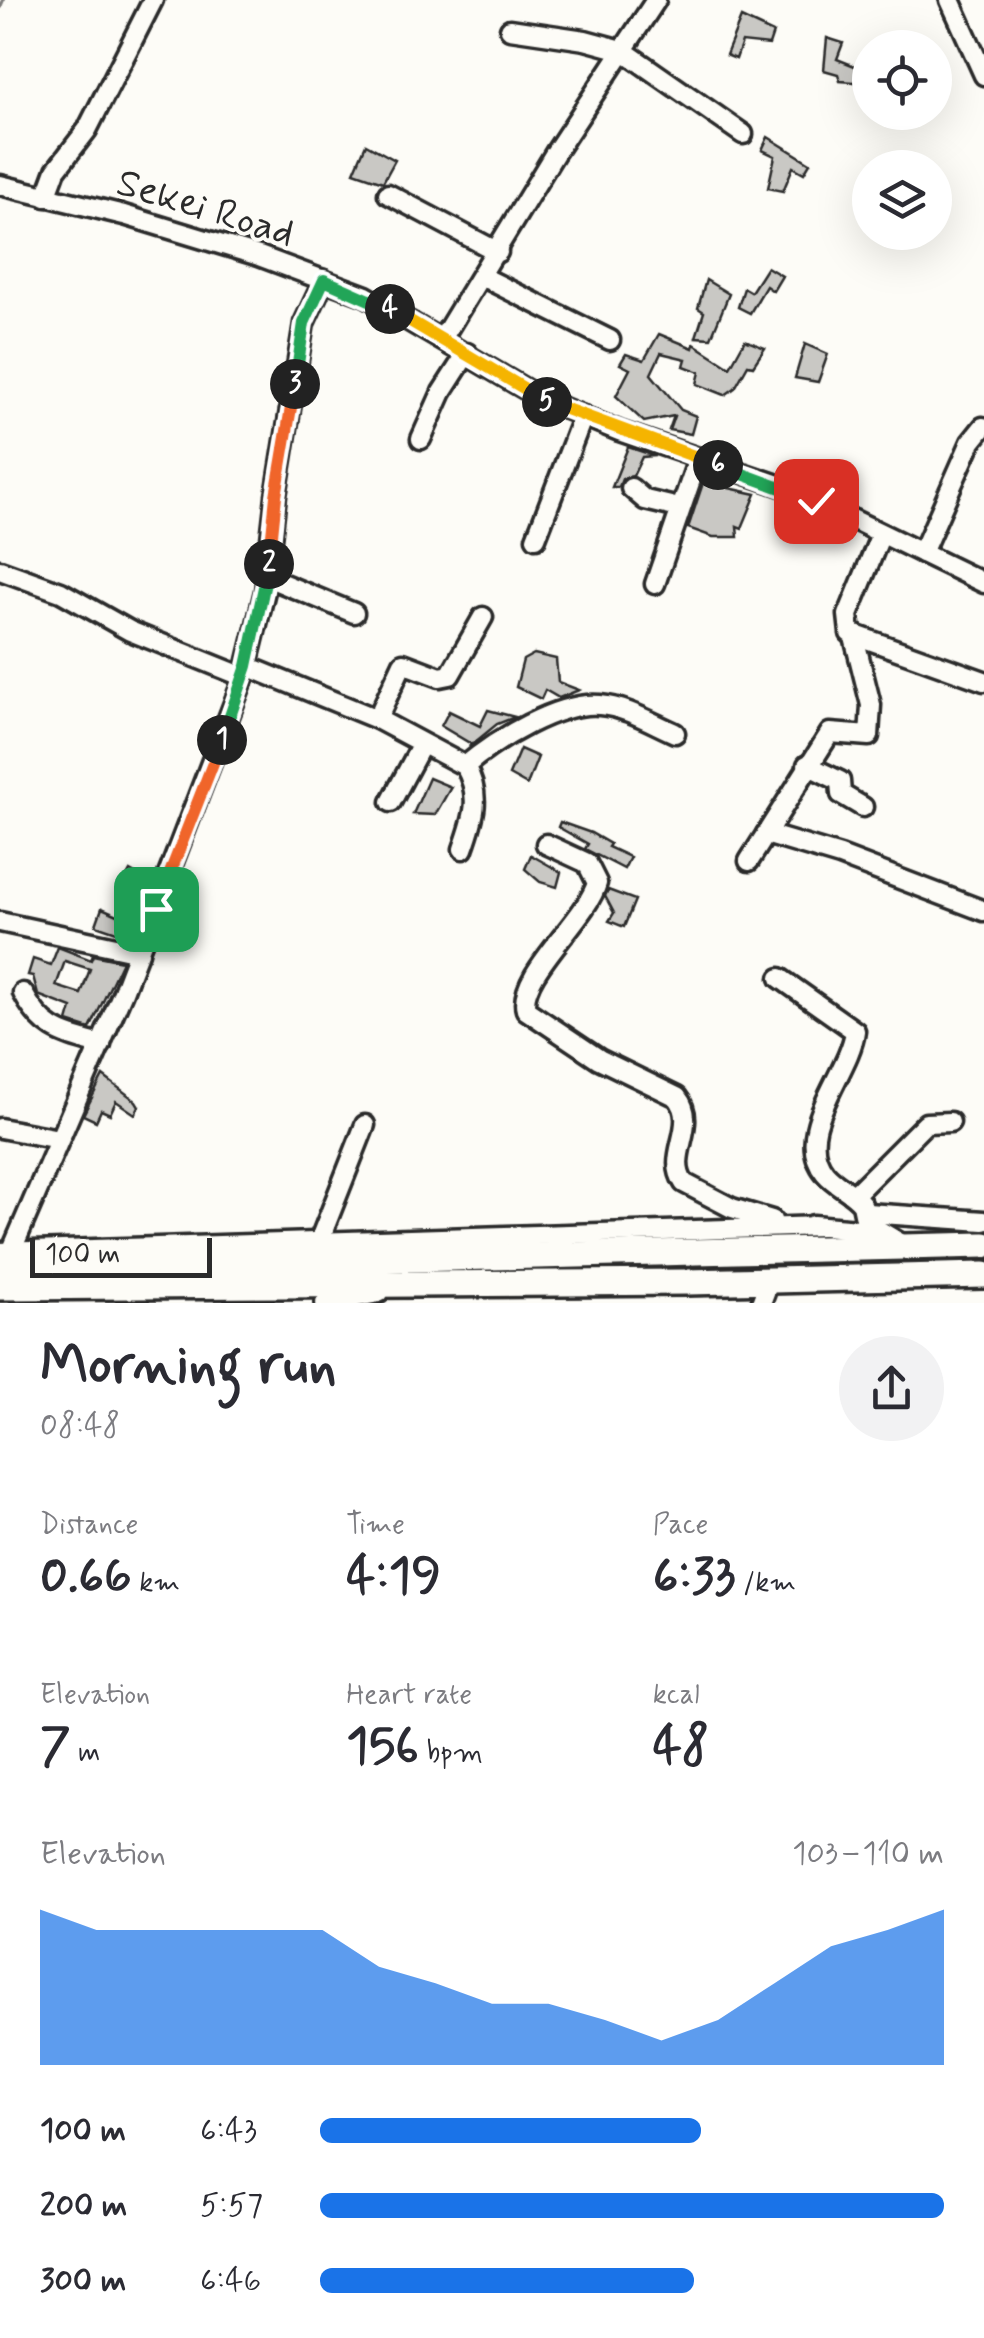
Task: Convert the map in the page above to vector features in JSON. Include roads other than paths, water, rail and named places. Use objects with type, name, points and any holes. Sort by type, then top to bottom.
[{"type":"highway","points":[[4,1258],[984,1245]]},
{"type":"highway","points":[[0,1287],[424,1284],[534,1293],[692,1292],[765,1291],[984,1275]]},
{"type":"street","points":[[46,197],[56,170],[87,130],[150,5],[164,0]]},
{"type":"street","points":[[442,338],[656,0]]},
{"type":"street","points":[[950,0],[984,75]]},
{"type":"street","points":[[510,29],[585,40],[622,50],[743,134]]},
{"type":"street","name":"Sekei Road","points":[[0,185],[124,215],[366,296],[467,353],[511,384],[582,416],[790,490],[984,583]]},
{"type":"street","points":[[388,194],[498,252]]},
{"type":"street","points":[[481,276],[610,340]]},
{"type":"street","points":[[324,280],[304,323],[267,578],[246,672],[101,1045],[4,1258],[410,1237],[821,1226],[867,1220],[984,1221]]},
{"type":"street","points":[[421,439],[442,392],[467,353]]},
{"type":"street","points":[[536,538],[582,416]]},
{"type":"street","points":[[922,554],[968,447],[984,427]]},
{"type":"street","points":[[655,584],[698,459]]},
{"type":"street","points":[[630,488],[645,500],[680,508]]},
{"type":"street","points":[[749,860],[832,731],[869,736],[871,705],[854,637],[847,628],[848,615],[881,534]]},
{"type":"street","points":[[0,570],[60,592],[130,630],[376,719],[464,766],[472,780],[477,806],[463,849]]},
{"type":"street","points":[[267,578],[354,613]]},
{"type":"street","points":[[376,719],[404,663],[440,677],[450,675],[483,616]]},
{"type":"street","points":[[854,637],[984,681]]},
{"type":"street","points":[[464,766],[516,730],[581,706],[597,704],[620,710],[675,733]]},
{"type":"street","points":[[391,802],[421,746]]},
{"type":"street","points":[[807,765],[841,782],[841,794],[863,807]]},
{"type":"street","points":[[766,834],[840,856],[984,911]]},
{"type":"street","points":[[546,844],[587,863],[597,883],[588,903],[526,991],[526,1010],[599,1059],[678,1098],[686,1120],[677,1166],[684,1183],[753,1216],[821,1226]]},
{"type":"street","points":[[0,922],[139,952]]},
{"type":"street","points":[[780,978],[855,1031],[820,1117],[815,1146],[826,1174],[855,1194],[867,1220],[908,1247]]},
{"type":"street","points":[[23,993],[38,1019],[52,1029],[101,1045]]},
{"type":"street","points":[[855,1194],[926,1122],[950,1122]]},
{"type":"street","points":[[318,1244],[365,1124]]},
{"type":"street","points":[[0,1128],[59,1138]]},
{"type":"street","points":[[325,1303],[424,1284]]},
{"type":"waterway","points":[[0,7],[3,0]]}]
